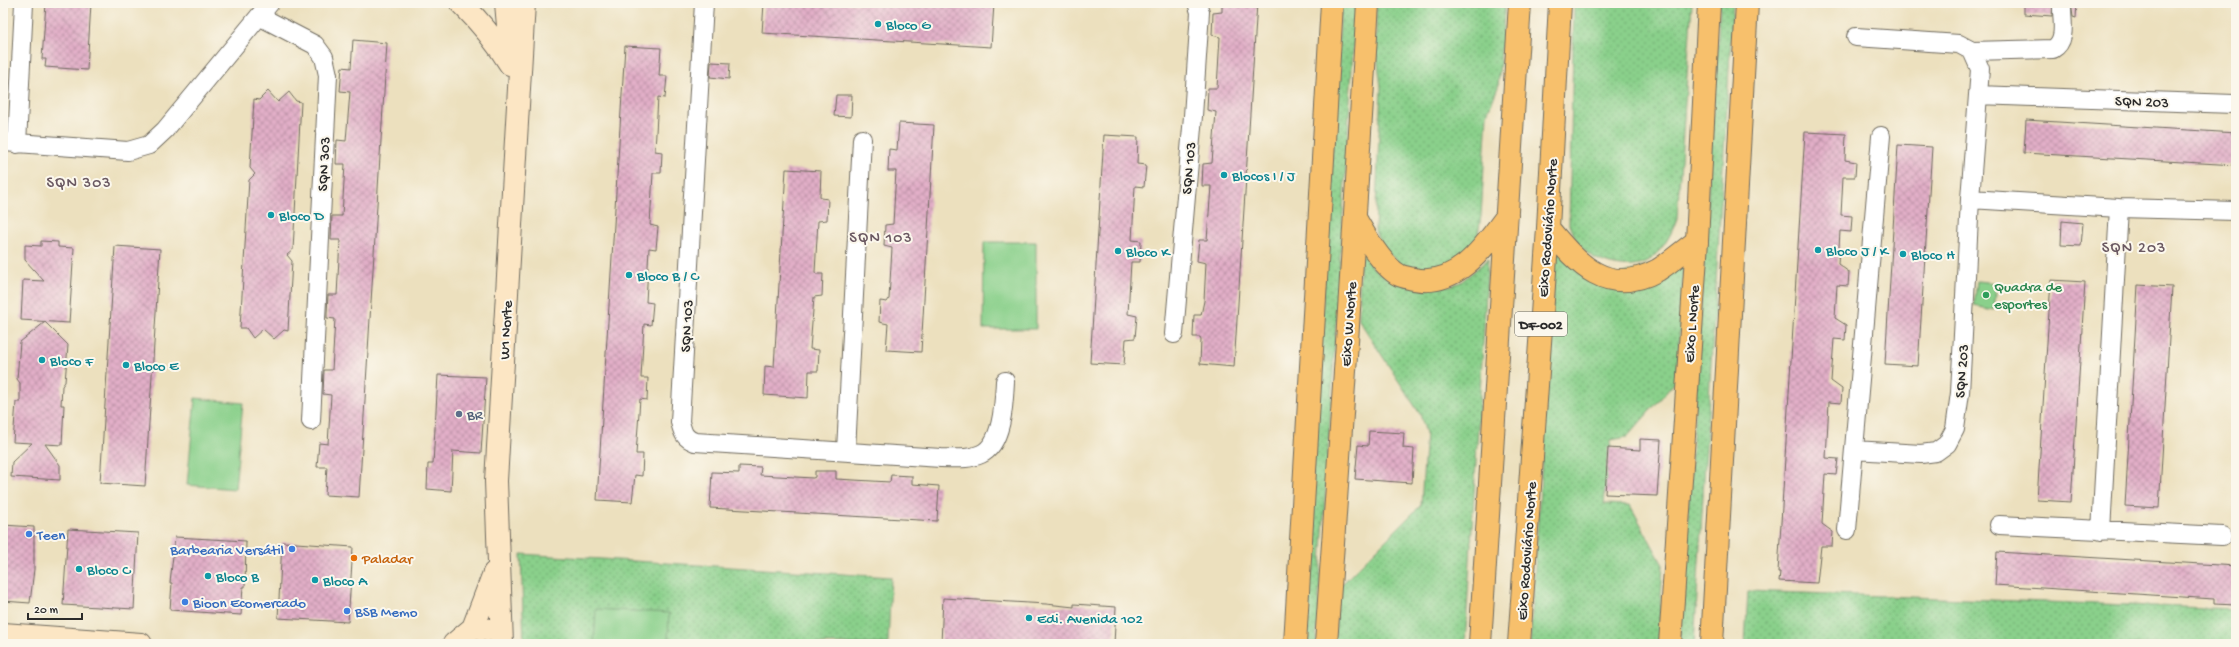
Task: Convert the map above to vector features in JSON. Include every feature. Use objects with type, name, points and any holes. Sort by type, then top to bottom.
[{"type":"main road","points":[[1295,644],[1332,3]]},
{"type":"main road","name":"Eixo W Norte","points":[[1326,644],[1368,3]]},
{"type":"main road","name":"DF-002","points":[[1480,644],[1520,3]]},
{"type":"main road","name":"Eixo Rodoviário Norte","points":[[1519,644],[1548,228],[1560,3]]},
{"type":"main road","name":"Eixo L Norte","points":[[1670,644],[1697,241],[1709,3]]},
{"type":"main road","points":[[1712,644],[1747,3]]},
{"type":"main road","points":[[1355,218],[1369,244],[1399,275],[1425,281],[1446,277],[1467,263],[1485,245],[1507,216]]},
{"type":"main road","points":[[1548,228],[1569,253],[1587,270],[1599,276],[1617,281],[1637,279],[1658,270],[1697,241]]},
{"type":"street","name":"SQN 303","points":[[24,3],[10,143],[128,151],[149,145],[165,130],[264,10],[315,45],[324,58],[328,75],[311,421]]},
{"type":"street","points":[[461,3],[480,22],[497,43],[511,66]]},
{"type":"street","name":"W1 Norte","points":[[506,3],[511,66],[519,98]]},
{"type":"street","name":"W1 Norte","points":[[501,640],[496,481],[524,3]]},
{"type":"street","name":"SQN 103","points":[[704,3],[680,422],[686,439],[695,442],[941,458],[967,458],[982,454],[993,442],[1004,414],[1005,381]]},
{"type":"street","name":"SQN 103","points":[[1174,334],[1193,116],[1200,12],[1197,3]]},
{"type":"street","points":[[1856,37],[1949,42],[1959,44],[1972,51],[2053,49],[2059,45],[2062,40],[2062,8]]},
{"type":"street","name":"SQN 203","points":[[1854,450],[1922,454],[1936,452],[1947,444],[1954,430],[1960,393],[1970,199],[1980,68],[1972,51]]},
{"type":"street","name":"SQN 203","points":[[1978,94],[2234,104]]},
{"type":"street","points":[[1847,530],[1881,136]]},
{"type":"street","points":[[846,451],[862,139]]},
{"type":"street","points":[[1970,199],[2119,208],[2236,211]]},
{"type":"street","points":[[2101,531],[2119,208]]},
{"type":"street","points":[[1999,524],[2101,531],[2222,536]]},
{"type":"street","name":"W1 Norte","points":[[473,628],[498,562]]},
{"type":"street","points":[[452,643],[473,628],[486,629],[501,640]]},
{"type":"street","points":[[3,634],[141,644]]},
{"type":"green space","points":[[1341,3],[1356,3],[1316,644],[1302,644]]},
{"type":"green space","points":[[1376,3],[1505,3],[1498,87],[1487,114],[1481,216],[1477,240],[1471,247],[1441,269],[1415,270],[1402,265],[1383,249],[1375,231],[1381,87],[1376,47]]},
{"type":"green space","points":[[1574,3],[1692,3],[1677,218],[1670,236],[1662,247],[1653,257],[1641,264],[1622,266],[1603,262],[1594,258],[1581,247],[1569,225]]},
{"type":"green space","points":[[1720,3],[1733,3],[1694,644],[1680,644]]},
{"type":"green space","points":[[984,242],[1036,242],[1036,329],[983,329]]},
{"type":"green space","points":[[1556,245],[1600,282],[1684,253],[1677,380],[1627,437],[1611,440],[1604,504],[1630,505],[1663,565],[1658,644],[1530,644]]},
{"type":"green space","points":[[1360,248],[1371,266],[1388,279],[1450,286],[1461,282],[1488,259],[1465,644],[1334,644],[1339,587],[1421,505],[1426,433],[1420,414],[1359,320]]},
{"type":"green space","name":"Quadra de esportes","points":[[1977,281],[1997,283],[1994,310],[1974,306]]},
{"type":"green space","points":[[195,398],[243,403],[235,489],[187,485]]},
{"type":"green space","points":[[521,554],[891,577],[888,644],[524,644]]},
{"type":"green space","points":[[1748,591],[2236,609],[2236,644],[1745,644]]},
{"type":"green space","points":[[596,609],[669,613],[668,644],[594,644]]},
{"type":"building","points":[[46,3],[91,3],[87,70],[45,67],[46,59],[42,59]]},
{"type":"building","name":"Bloco G","points":[[764,3],[994,4],[991,47],[762,33]]},
{"type":"building","name":"Blocos I / J","points":[[1222,3],[1257,3],[1234,367],[1200,364],[1201,339],[1200,337],[1193,337],[1194,315],[1201,315],[1204,301],[1206,263],[1197,261],[1199,240],[1207,240],[1211,186],[1202,186],[1203,164],[1212,163],[1216,112],[1207,110],[1208,88],[1217,88],[1220,37],[1212,35],[1213,13],[1222,12]]},
{"type":"building","points":[[2024,3],[2053,3],[2052,16],[2024,14]]},
{"type":"building","points":[[2071,3],[2077,3],[2076,18],[2073,17]]},
{"type":"building","points":[[353,40],[387,43],[359,497],[325,495],[327,467],[317,467],[319,443],[328,444],[331,395],[323,394],[324,370],[332,370],[335,319],[327,318],[328,295],[337,295],[340,240],[331,240],[332,216],[342,216],[345,164],[336,164],[337,140],[346,141],[350,92],[340,91],[342,67],[351,68]]},
{"type":"building","name":"Bloco B / C","points":[[625,46],[661,48],[659,76],[667,76],[665,98],[658,97],[655,151],[662,152],[661,173],[653,173],[650,225],[658,227],[656,249],[649,248],[646,302],[653,303],[651,325],[644,324],[641,378],[648,378],[647,400],[640,399],[636,454],[643,454],[642,476],[635,475],[632,502],[597,500]]},
{"type":"building","points":[[711,62],[730,63],[729,79],[710,77]]},
{"type":"building","name":"Bloco D","points":[[268,91],[278,102],[289,92],[296,101],[301,102],[293,250],[287,255],[292,261],[288,331],[284,330],[274,339],[263,329],[253,338],[246,328],[240,328],[249,180],[255,174],[250,168],[254,99],[259,100]]},
{"type":"building","points":[[836,95],[852,95],[851,117],[834,116]]},
{"type":"building","points":[[2026,120],[2236,133],[2236,165],[2024,153]]},
{"type":"building","points":[[899,123],[934,125],[921,352],[886,350],[888,324],[879,322],[880,301],[887,302],[889,299],[892,248],[884,246],[885,225],[893,224],[896,171],[888,171],[889,149],[897,150]]},
{"type":"building","points":[[1805,132],[1846,134],[1845,160],[1856,162],[1855,177],[1843,177],[1841,215],[1852,216],[1851,232],[1840,231],[1838,264],[1849,272],[1848,286],[1837,285],[1835,318],[1846,325],[1845,340],[1834,339],[1831,381],[1842,389],[1841,403],[1829,402],[1826,458],[1838,459],[1836,475],[1825,474],[1822,524],[1833,532],[1832,546],[1821,546],[1817,583],[1779,581],[1780,572],[1778,572]]},
{"type":"building","name":"Bloco K","points":[[1104,135],[1138,137],[1137,164],[1146,165],[1144,187],[1135,186],[1132,240],[1141,241],[1140,262],[1131,262],[1128,314],[1137,316],[1135,338],[1126,339],[1124,365],[1090,363]]},
{"type":"building","name":"Bloco H","points":[[1898,145],[1932,147],[1918,366],[1885,364]]},
{"type":"building","points":[[786,169],[821,171],[820,196],[821,198],[828,199],[827,220],[818,221],[815,272],[816,274],[823,274],[822,296],[814,297],[810,349],[819,350],[818,371],[809,371],[808,398],[764,395],[765,366],[774,367]]},
{"type":"building","points":[[2062,221],[2083,223],[2081,246],[2061,245]]},
{"type":"building","points":[[41,241],[58,242],[58,247],[74,248],[69,323],[21,320],[23,280],[44,281],[25,260],[25,245],[41,246]]},
{"type":"building","name":"Bloco E","points":[[115,246],[160,249],[145,486],[100,483]]},
{"type":"building","points":[[2051,280],[2085,282],[2071,502],[2037,500]]},
{"type":"building","points":[[2138,285],[2172,287],[2159,508],[2125,506]]},
{"type":"building","name":"Bloco F","points":[[45,322],[68,345],[65,382],[62,386],[61,405],[64,405],[62,445],[45,444],[60,465],[60,480],[11,477],[12,462],[32,443],[13,442],[16,402],[20,402],[20,383],[17,379],[20,342]]},
{"type":"building","name":"BR","points":[[438,375],[486,377],[481,453],[453,451],[451,491],[427,489],[428,464],[433,464]]},
{"type":"building","points":[[1369,431],[1404,433],[1403,448],[1414,449],[1412,483],[1355,479],[1358,445],[1368,446]]},
{"type":"building","points":[[1640,439],[1661,440],[1657,496],[1605,494],[1608,448],[1640,450]]},
{"type":"building","points":[[739,466],[761,467],[760,475],[813,478],[815,477],[815,471],[836,471],[836,479],[890,482],[891,475],[912,476],[912,484],[939,486],[937,521],[710,508],[712,472],[739,473]]},
{"type":"building","points":[[3,525],[34,527],[34,569],[30,603],[3,601]]},
{"type":"building","name":"Bloco C","points":[[68,529],[138,533],[134,609],[63,605]]},
{"type":"building","name":"Bloco B","points":[[175,537],[246,541],[245,587],[243,587],[241,615],[170,610],[172,583],[170,583]]},
{"type":"building","name":"Bloco A","points":[[282,542],[353,547],[348,622],[278,618]]},
{"type":"building","points":[[1997,552],[2236,566],[2236,605],[2214,604],[2214,599],[1995,585]]},
{"type":"building","name":"Edi. Avenida 102","points":[[943,598],[1074,607],[1074,604],[1116,607],[1114,644],[941,644]]},
{"type":"place","name":"Bloco G","points":[[878,24]]},
{"type":"place","name":"Blocos I / J","points":[[1224,175]]},
{"type":"place","name":"Bloco D","points":[[271,215]]},
{"type":"place","name":"Bloco J / K","points":[[1818,250]]},
{"type":"place","name":"Bloco K","points":[[1118,251]]},
{"type":"place","name":"Bloco H","points":[[1903,254]]},
{"type":"place","name":"Bloco B / C","points":[[629,275]]},
{"type":"place","name":"Quadra de esportes","points":[[1986,295]]},
{"type":"place","name":"Bloco F","points":[[42,360]]},
{"type":"place","name":"Bloco E","points":[[126,365]]},
{"type":"place","name":"BR","points":[[459,414]]},
{"type":"place","name":"Teen","points":[[29,534]]},
{"type":"place","name":"Barbearia Versátil","points":[[292,549]]},
{"type":"place","name":"Paladar","points":[[354,558]]},
{"type":"place","name":"Bloco C","points":[[79,569]]},
{"type":"place","name":"Bloco B","points":[[208,576]]},
{"type":"place","name":"Bloco A","points":[[315,580]]},
{"type":"place","name":"Bioon Ecomercado","points":[[185,602]]},
{"type":"place","name":"BSB Memo","points":[[347,611]]},
{"type":"place","name":"Edi. Avenida 102","points":[[1029,618]]},
{"type":"district","name":"SQN 303","points":[[79,181]]},
{"type":"district","name":"SQN 103","points":[[881,236]]},
{"type":"district","name":"SQN 203","points":[[2134,246]]}]
